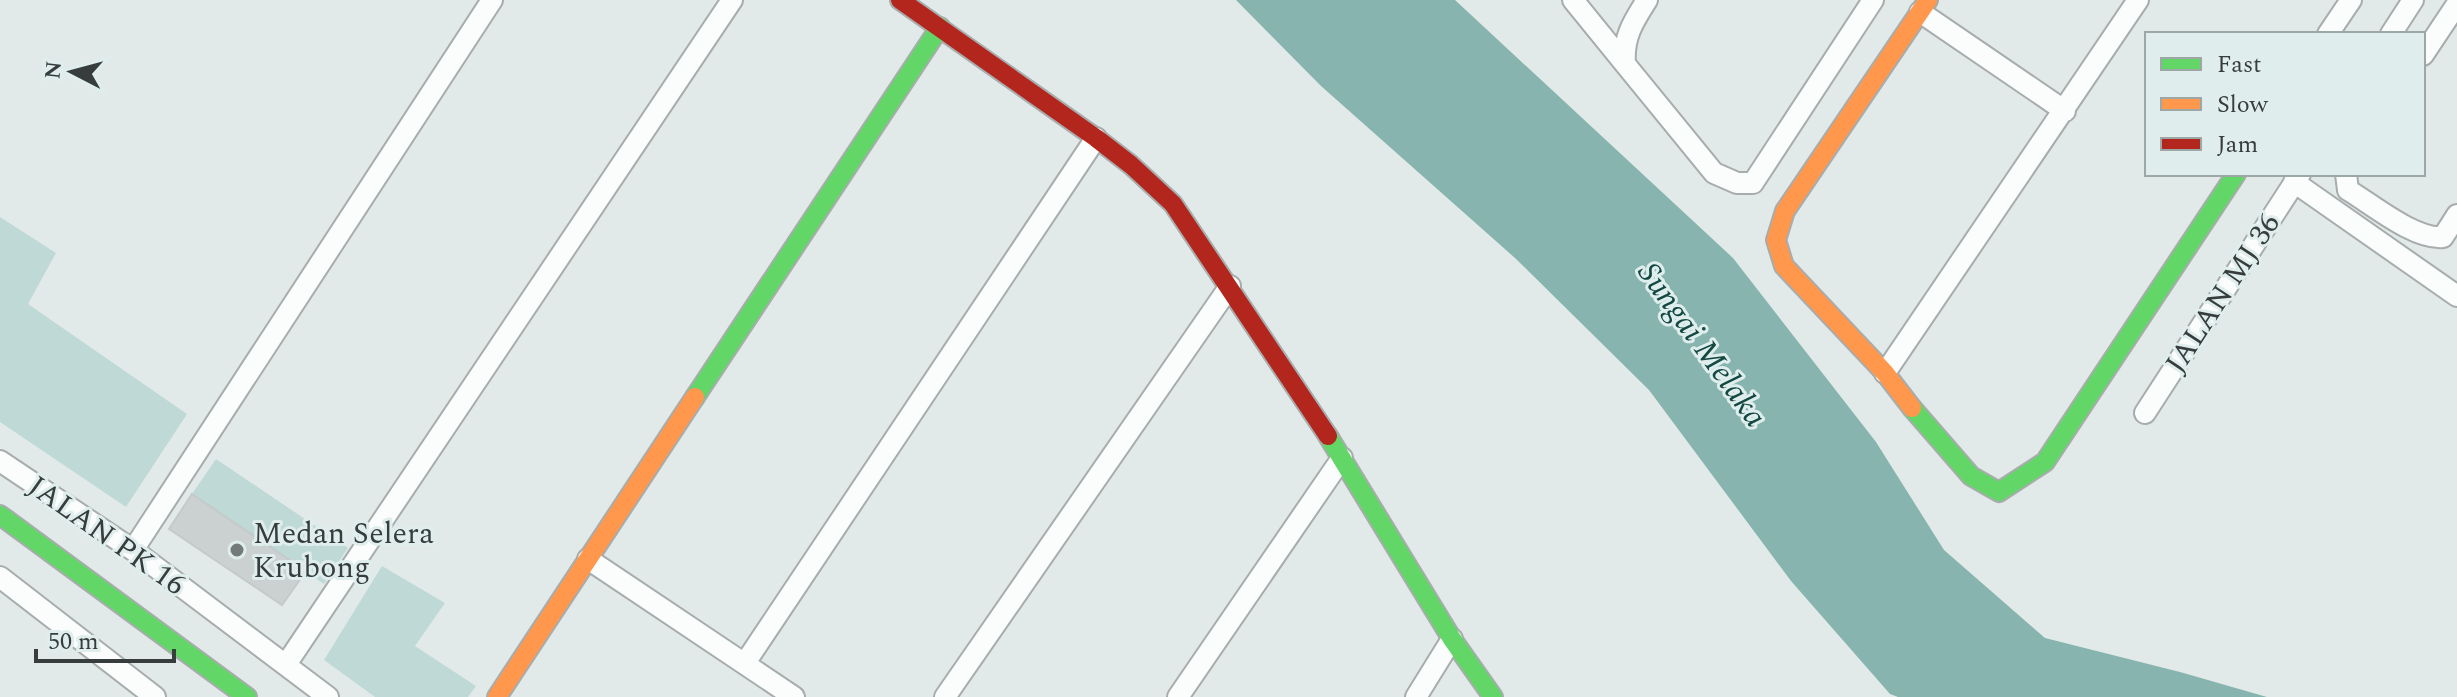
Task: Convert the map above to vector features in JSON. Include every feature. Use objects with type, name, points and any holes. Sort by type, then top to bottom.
[{"type":"street","points":[[133,550],[492,0]]},
{"type":"street","points":[[287,663],[732,0]]},
{"type":"street","points":[[900,0],[1096,138],[1173,204],[1342,458],[1452,639],[1493,697]]},
{"type":"street","points":[[1573,0],[1714,173],[1737,183],[1753,183],[1873,0]]},
{"type":"street","points":[[1625,64],[1624,46],[1629,29],[1647,0]]},
{"type":"street","points":[[1885,373],[2138,0]]},
{"type":"street","points":[[2329,32],[2351,0]]},
{"type":"street","points":[[2392,32],[2413,0]]},
{"type":"street","points":[[2425,52],[2457,4]]},
{"type":"street","points":[[2065,111],[1924,6],[1785,211],[1776,240],[1784,266],[1885,373],[1971,476],[1999,492],[2045,462],[2235,176]]},
{"type":"street","points":[[497,697],[940,27]]},
{"type":"street","points":[[745,663],[1096,138]]},
{"type":"street","points":[[2346,176],[2348,190],[2417,233],[2431,238],[2443,237],[2457,215]]},
{"type":"street","points":[[2297,178],[2457,296]]},
{"type":"street","name":"JALAN MJ 36","points":[[2145,413],[2297,178]]},
{"type":"street","points":[[945,697],[1230,286]]},
{"type":"street","points":[[1178,697],[1342,458]]},
{"type":"street","name":"JALAN PK 16","points":[[0,461],[133,550],[287,663],[328,697]]},
{"type":"street","points":[[0,515],[247,697]]},
{"type":"street","points":[[588,559],[794,697]]},
{"type":"street","points":[[0,577],[155,697]]},
{"type":"street","points":[[1416,697],[1452,639]]},
{"type":"shaded area","points":[[0,217],[56,253],[28,304],[187,414],[126,507],[0,422]]},
{"type":"shaded area","points":[[216,459],[348,548],[324,584],[192,494]]},
{"type":"shaded area","points":[[382,566],[445,603],[415,646],[476,686],[468,697],[375,697],[324,660]]},
{"type":"water","name":"Sungai Melaka","points":[[1236,0],[1455,0],[1733,258],[1876,442],[1944,550],[2045,638],[2267,697],[1898,697],[1890,694],[1791,581],[1649,390],[1515,258],[1321,86]]},
{"type":"building","name":"Medan Selera Krubong","points":[[192,494],[306,571],[282,605],[169,529]]},
{"type":"traffic: fast","points":[[695,397],[940,27]]},
{"type":"traffic: fast","points":[[1912,408],[1971,476],[1999,492],[2045,462],[2235,176]]},
{"type":"traffic: fast","points":[[1328,436],[1452,639],[1493,697]]},
{"type":"traffic: fast","points":[[0,515],[247,697]]},
{"type":"traffic: slow","points":[[1912,408],[1885,373],[1784,266],[1776,240],[1785,211],[1928,0]]},
{"type":"traffic: slow","points":[[497,697],[695,397]]},
{"type":"traffic: jam","points":[[900,0],[1096,138],[1173,204],[1328,436]]},
{"type":"place","name":"Medan Selera Krubong","points":[[237,550]]}]
